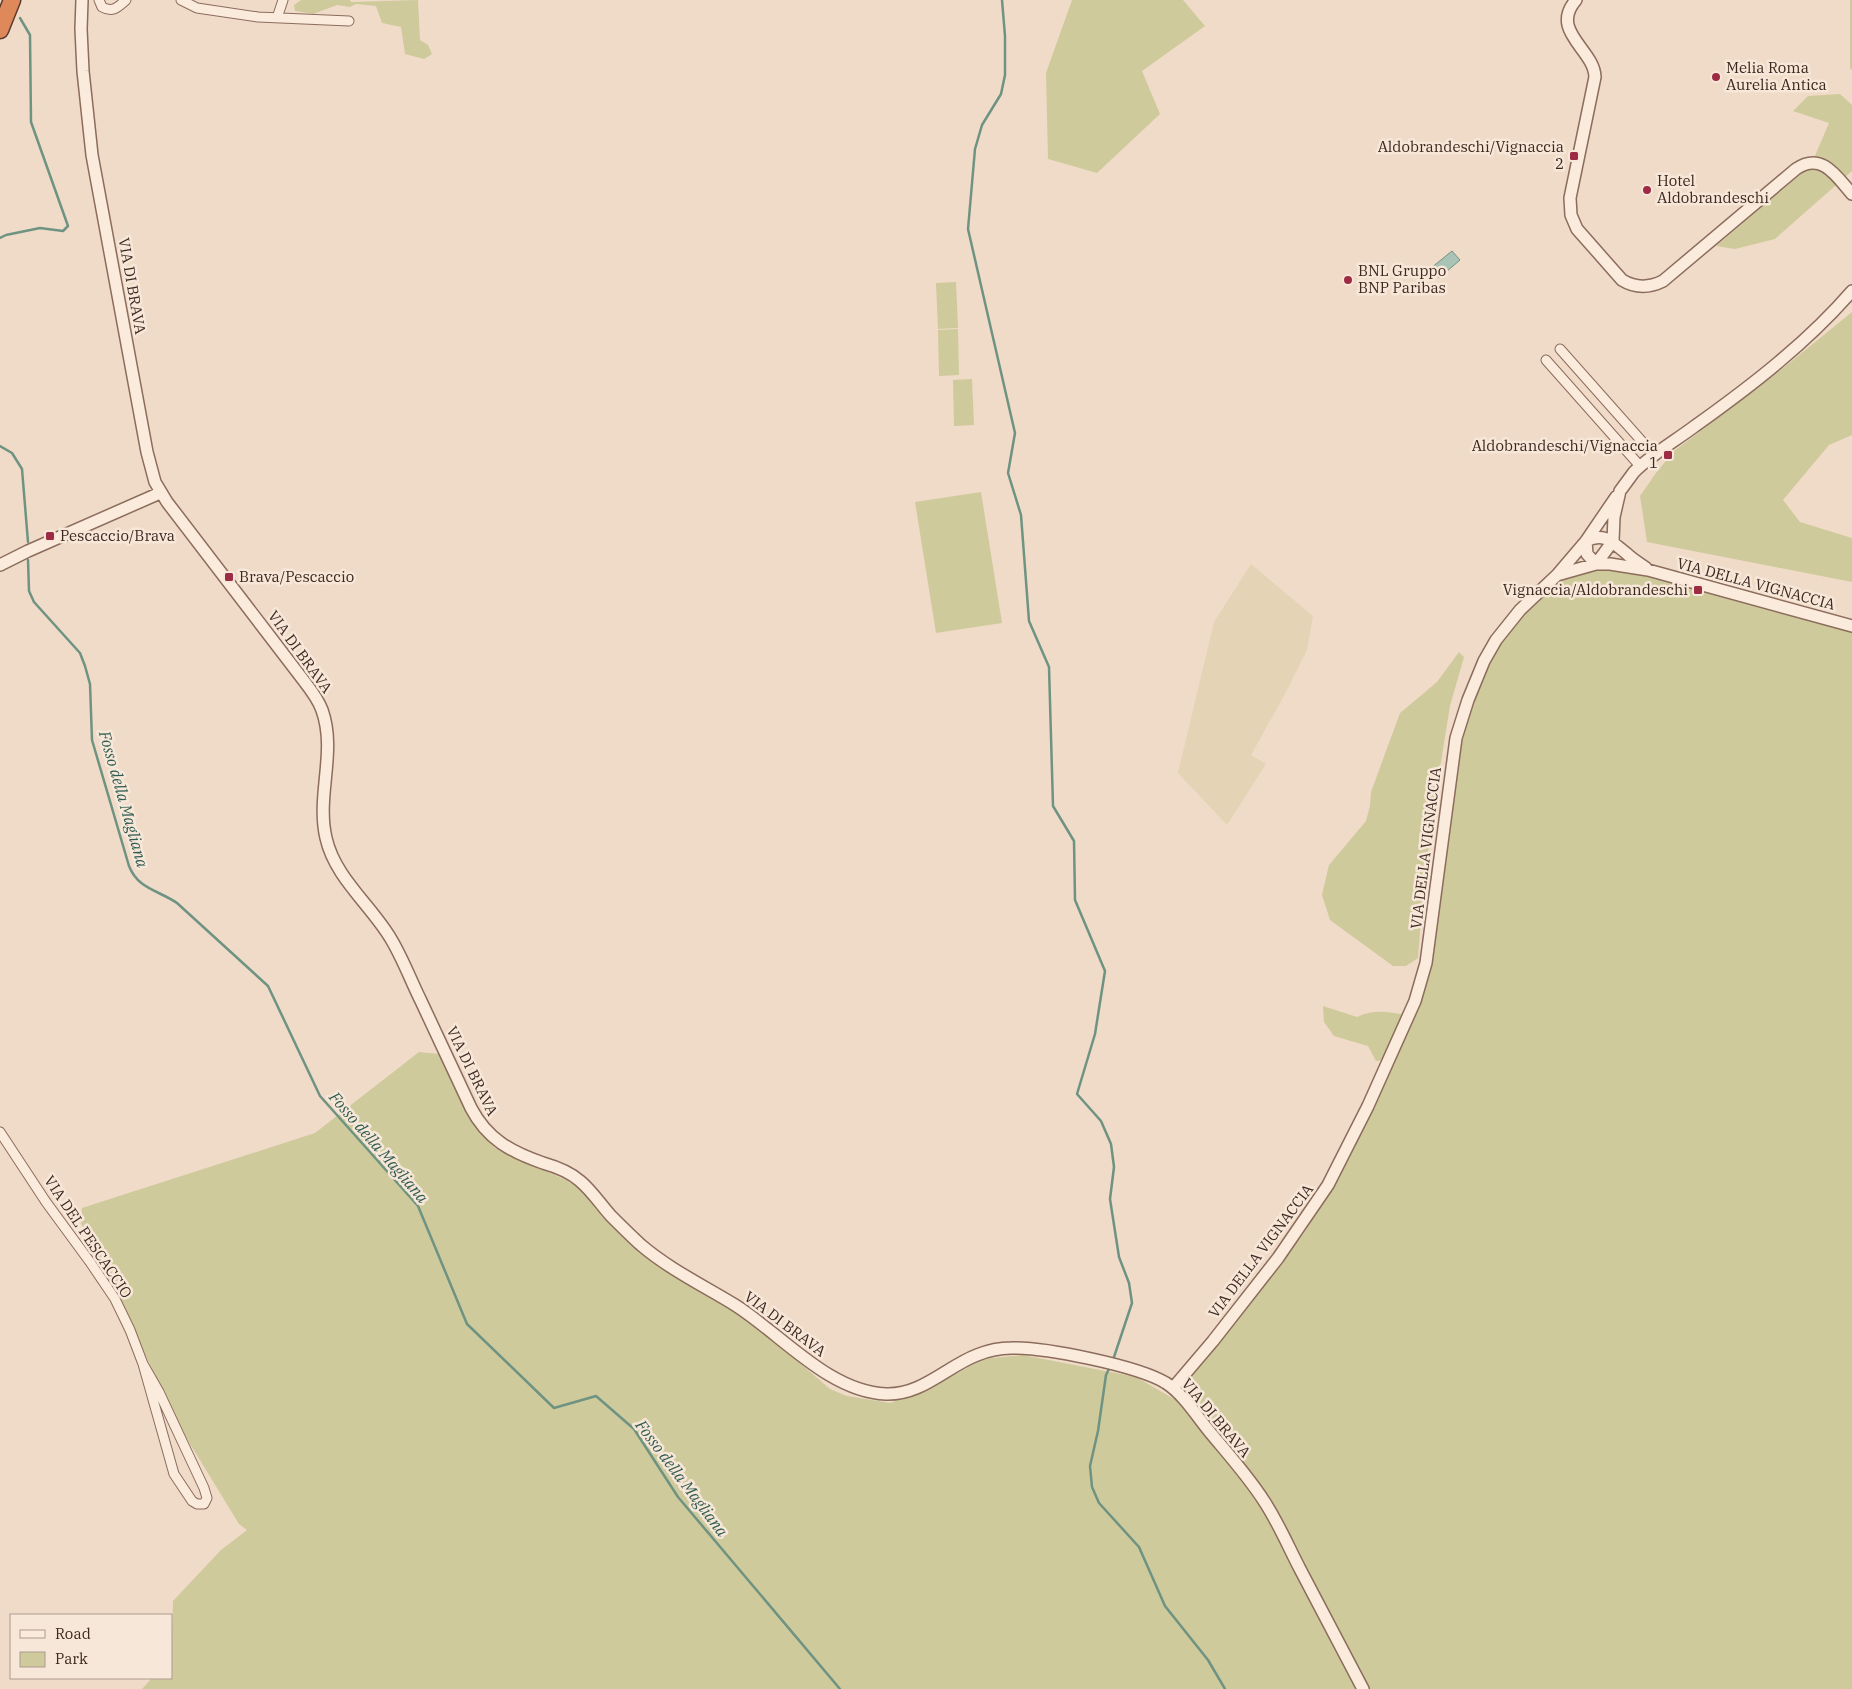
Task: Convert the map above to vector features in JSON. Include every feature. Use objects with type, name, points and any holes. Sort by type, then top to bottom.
[{"type":"highway","points":[[0,30],[12,0]]},
{"type":"street","name":"VIA DI BRAVA","points":[[82,0],[82,60],[92,155],[151,469],[160,493],[304,681],[320,705],[326,726],[328,746],[323,821],[331,853],[341,873],[376,917],[394,945],[473,1113],[484,1129],[514,1152],[557,1167],[574,1176],[584,1184],[612,1217],[646,1249],[753,1317],[816,1366],[851,1386],[868,1392],[885,1394],[904,1392],[925,1384],[975,1355],[1003,1349],[1033,1349],[1117,1366],[1154,1377],[1173,1388],[1264,1501],[1363,1689]]},
{"type":"street","points":[[99,0],[102,7],[110,10],[117,8],[126,0]]},
{"type":"street","points":[[181,0],[198,8],[277,18],[349,20]]},
{"type":"street","points":[[277,18],[283,0]]},
{"type":"street","points":[[1576,0],[1570,7],[1568,15],[1569,28],[1574,40],[1592,64],[1595,77],[1570,198],[1570,210],[1577,229],[1622,280],[1640,287],[1651,286],[1663,281],[1804,164],[1816,163],[1828,167],[1852,194]]},
{"type":"street","points":[[1557,576],[1586,541],[1630,476],[1640,466],[1783,358],[1824,322],[1852,291]]},
{"type":"street","points":[[1560,349],[1654,455]]},
{"type":"street","points":[[1546,360],[1640,466]]},
{"type":"street","points":[[1586,541],[1587,554],[1596,564],[1613,541],[1614,517],[1620,491]]},
{"type":"street","points":[[0,565],[16,556],[160,493]]},
{"type":"street","points":[[1586,541],[1598,537],[1613,541],[1629,557],[1648,570]]},
{"type":"street","name":"VIA DELLA VIGNACCIA","points":[[1173,1388],[1218,1334],[1309,1215],[1328,1185],[1368,1106],[1415,1001],[1424,974],[1452,760],[1462,715],[1478,674],[1496,640],[1531,598],[1557,576],[1596,564],[1648,570],[1852,626]]},
{"type":"street","name":"VIA DEL PESCACCIO","points":[[0,1132],[46,1202],[115,1299],[130,1330],[143,1364],[174,1474],[192,1501],[197,1504],[204,1504],[207,1498],[204,1488],[159,1392],[143,1364]]},
{"type":"shaded area","points":[[1452,251],[1460,260],[1439,278],[1431,268]]},
{"type":"shaded area","points":[[1251,564],[1313,616],[1307,650],[1251,755],[1266,764],[1227,825],[1178,773],[1214,622]]},
{"type":"green space","points":[[301,0],[350,0],[351,2],[418,0],[420,40],[428,45],[432,54],[424,59],[405,54],[401,27],[382,23],[376,6],[356,4],[350,7],[337,5],[313,14],[295,11],[294,5]]},
{"type":"green space","points":[[1072,0],[1183,0],[1205,26],[1142,71],[1160,114],[1097,173],[1048,159],[1046,73]]},
{"type":"green space","points":[[1850,0],[1852,0],[1852,70],[1850,68]]},
{"type":"green space","points":[[1840,94],[1852,105],[1852,171],[1775,239],[1735,249],[1716,246],[1811,165],[1829,123],[1793,111],[1808,96]]},
{"type":"green space","points":[[956,282],[958,328],[938,329],[936,283]]},
{"type":"green space","points":[[1852,312],[1852,435],[1829,445],[1783,500],[1800,522],[1852,538],[1852,582],[1647,542],[1640,496],[1674,451],[1772,377]]},
{"type":"green space","points":[[958,329],[959,375],[939,376],[938,330]]},
{"type":"green space","points":[[972,379],[974,425],[954,426],[953,380]]},
{"type":"green space","points":[[981,492],[1002,623],[936,633],[915,502]]},
{"type":"green space","points":[[1625,569],[1852,631],[1852,1689],[142,1689],[151,1679],[172,1679],[173,1601],[221,1550],[247,1530],[239,1524],[184,1434],[81,1223],[82,1208],[315,1133],[419,1052],[440,1054],[475,1122],[495,1148],[579,1186],[642,1253],[745,1316],[830,1389],[847,1396],[890,1403],[925,1391],[983,1359],[1023,1355],[1136,1377],[1174,1399],[1305,1232],[1365,1125],[1426,983],[1457,755],[1472,701],[1484,679],[1500,635],[1563,577],[1586,570]]},
{"type":"green space","points":[[1459,652],[1464,657],[1450,706],[1436,793],[1423,893],[1418,958],[1406,966],[1393,966],[1330,920],[1322,895],[1329,865],[1366,821],[1371,792],[1400,713],[1437,682]]},
{"type":"green space","points":[[1323,1006],[1357,1017],[1375,1012],[1406,1015],[1385,1060],[1376,1061],[1368,1046],[1334,1036],[1324,1022]]},
{"type":"waterway","points":[[1002,0],[1005,36],[1005,75],[1001,94],[982,125],[975,149],[968,229],[1015,433],[1008,473],[1021,515],[1029,621],[1049,667],[1053,806],[1074,841],[1075,900],[1105,971],[1095,1034],[1077,1094],[1101,1121],[1111,1144],[1114,1167],[1110,1199],[1119,1257],[1129,1283],[1132,1303],[1113,1360]]},
{"type":"waterway","name":"Fosso della Magliana","points":[[0,238],[40,228],[63,231],[68,226],[31,122],[30,35],[20,18]]},
{"type":"waterway","name":"Fosso della Magliana","points":[[0,446],[12,453],[22,469],[28,542]]},
{"type":"waterway","name":"Fosso della Magliana","points":[[28,560],[29,591],[34,602],[80,653],[85,666],[90,684],[92,740],[133,874],[149,888],[177,903],[268,986],[320,1096],[418,1206],[467,1324],[554,1408],[596,1396],[634,1429],[678,1497],[840,1689]]},
{"type":"waterway","points":[[1110,1367],[1106,1375],[1098,1431],[1090,1466],[1092,1487],[1099,1503],[1139,1547],[1165,1606],[1208,1660],[1225,1689]]},
{"type":"place","name":"Melia Roma Aurelia Antica","points":[[1716,77]]},
{"type":"place","name":"Aldobrandeschi/Vignaccia 2","points":[[1574,156]]},
{"type":"place","name":"Hotel Aldobrandeschi","points":[[1647,190]]},
{"type":"place","name":"BNL Gruppo BNP Paribas","points":[[1348,280]]},
{"type":"place","name":"Aldobrandeschi/Vignaccia 1","points":[[1668,455]]},
{"type":"place","name":"Pescaccio/Brava","points":[[50,536]]},
{"type":"place","name":"Brava/Pescaccio","points":[[229,577]]},
{"type":"place","name":"Vignaccia/Aldobrandeschi","points":[[1698,590]]}]
